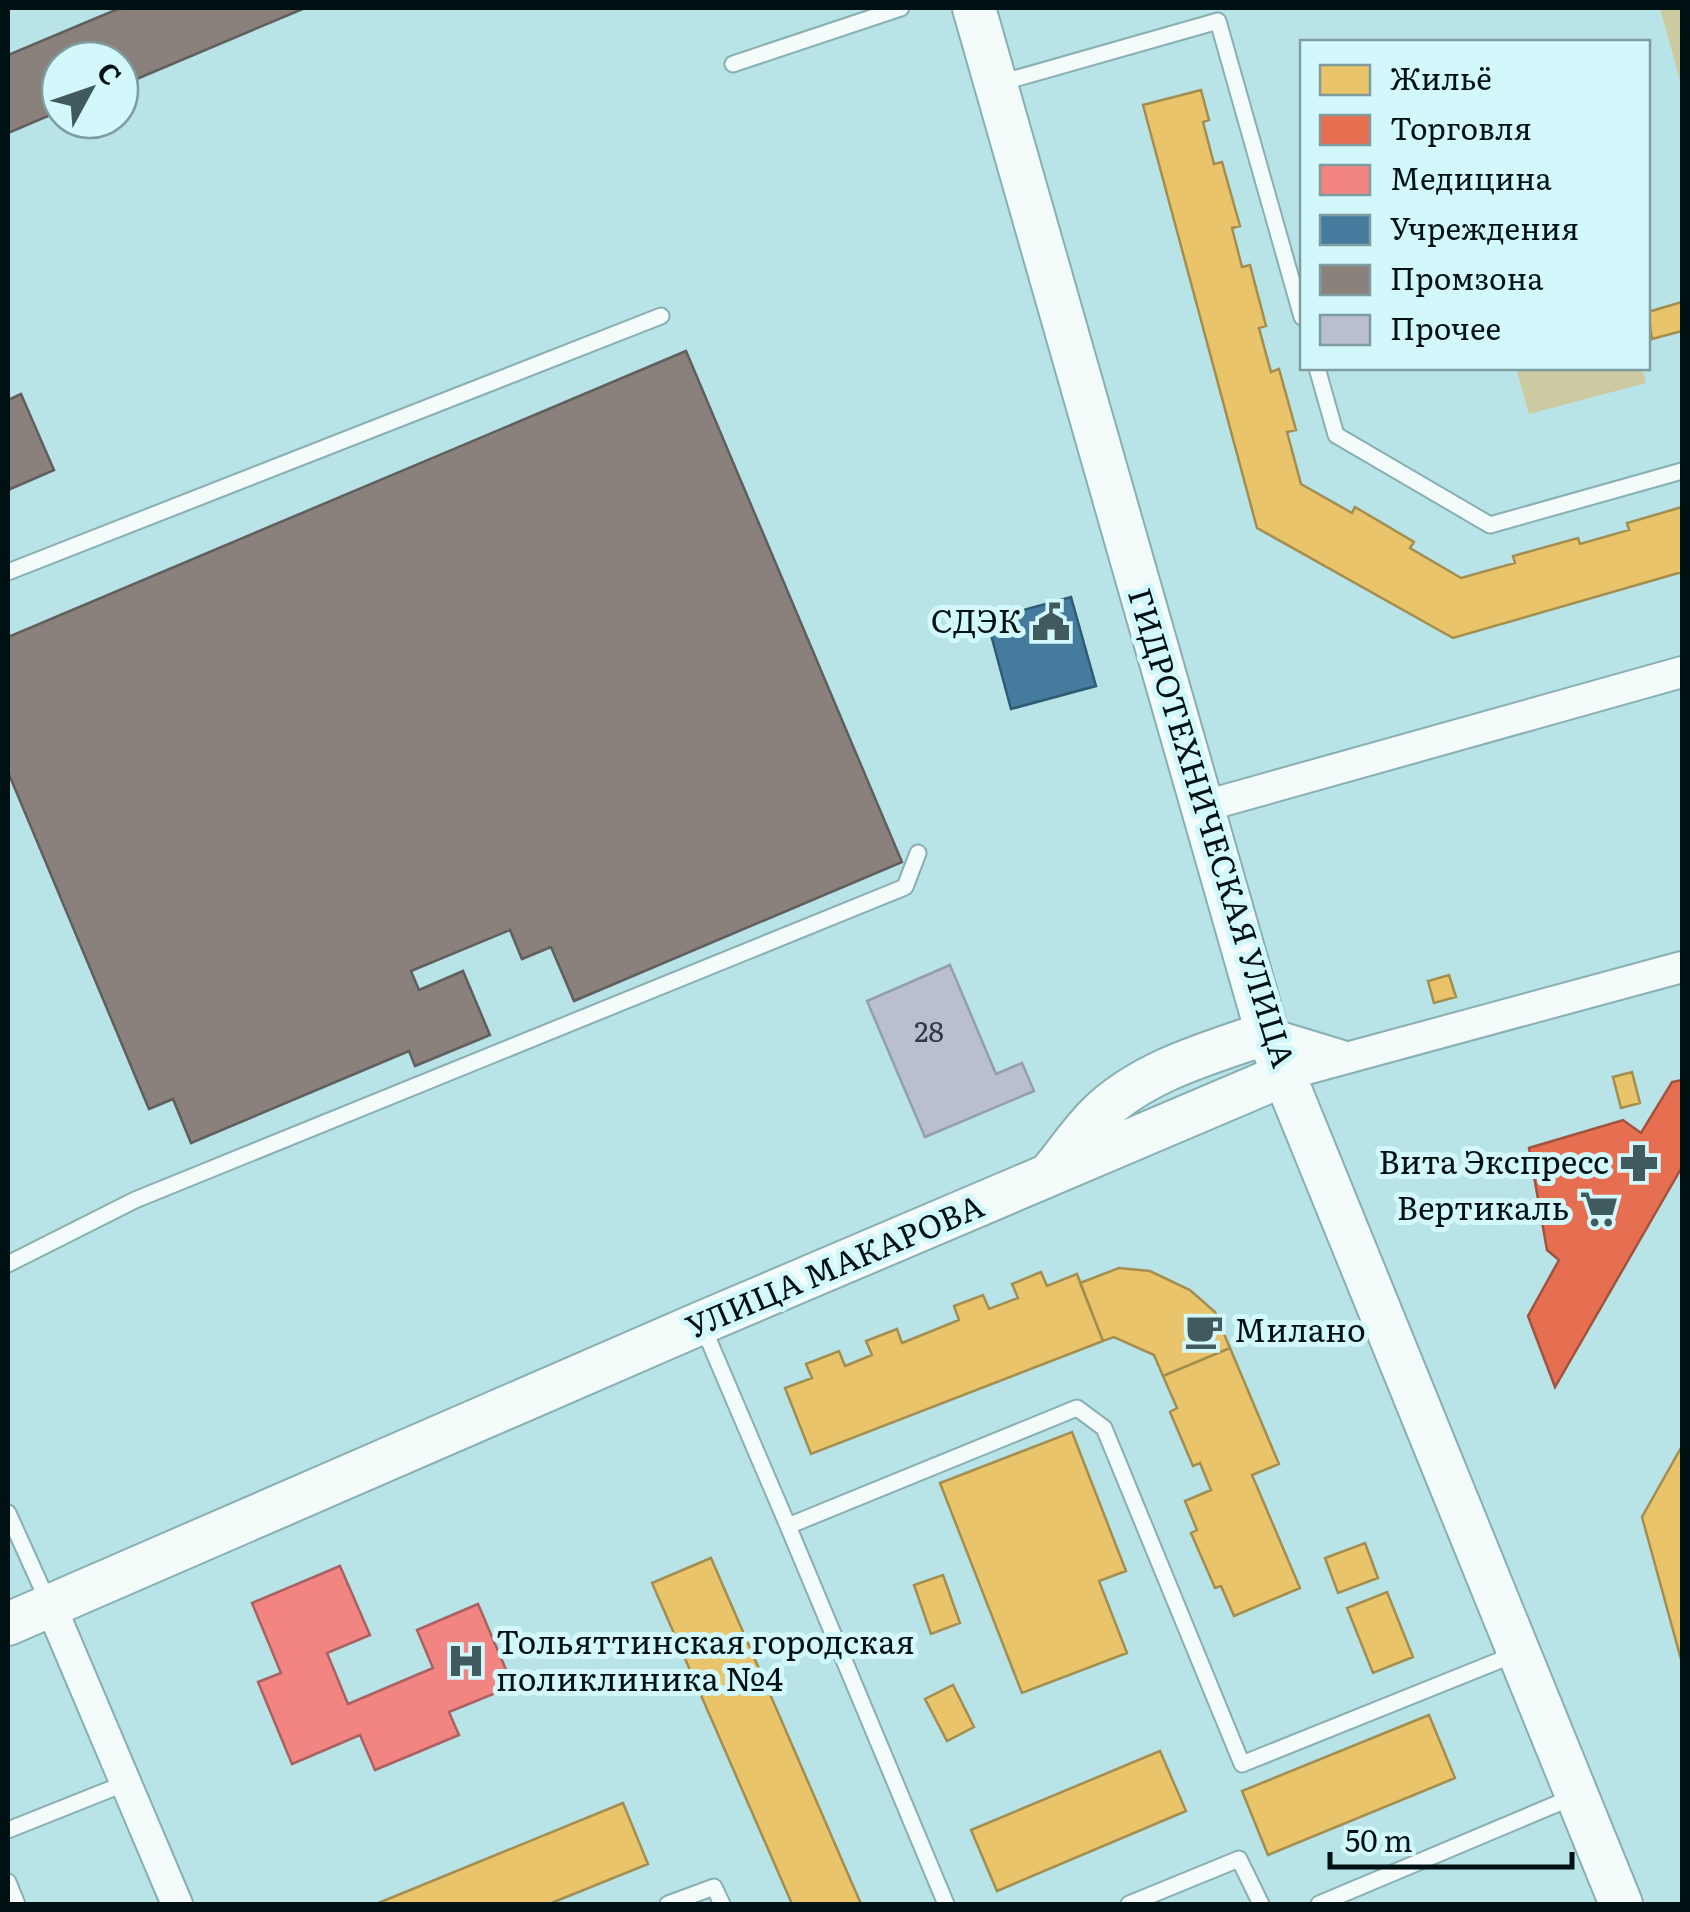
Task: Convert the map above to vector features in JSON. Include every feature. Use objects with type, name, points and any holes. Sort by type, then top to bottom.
[{"type":"main road","name":"ГИДРОТЕХНИЧЕСКАЯ УЛИЦА","points":[[974,8],[1267,1033],[1622,1904]]},
{"type":"main road","points":[[1049,1176],[1099,1114],[1147,1080],[1267,1033]]},
{"type":"main road","name":"УЛИЦА МАКАРОВА","points":[[8,1624],[1284,1075]]},
{"type":"street","points":[[1201,807],[1682,672]]},
{"type":"street","name":"УЛИЦА МАКАРОВА","points":[[1284,1075],[1682,967]]},
{"type":"street","points":[[1267,1033],[1349,1058]]},
{"type":"street","points":[[51,1607],[177,1904]]},
{"type":"lane","points":[[733,64],[901,8]]},
{"type":"lane","points":[[996,84],[1218,21],[1300,309]]},
{"type":"lane","points":[[8,572],[661,316]]},
{"type":"lane","points":[[1318,370],[1336,435],[1490,525],[1682,471]]},
{"type":"lane","points":[[8,1264],[135,1200],[906,888],[918,852]]},
{"type":"lane","points":[[701,1323],[946,1904]]},
{"type":"lane","points":[[788,1526],[1076,1408],[1104,1428],[1242,1764],[1519,1653]]},
{"type":"lane","points":[[8,1514],[51,1607]]},
{"type":"lane","points":[[8,1830],[126,1784]]},
{"type":"lane","points":[[1318,1904],[1577,1795]]},
{"type":"lane","points":[[1129,1904],[1239,1860],[1262,1904]]},
{"type":"lane","points":[[8,1882],[17,1904]]},
{"type":"lane","points":[[668,1904],[714,1887],[722,1904]]},
{"type":"shaded area","points":[[1660,8],[1682,8],[1682,88]]},
{"type":"shaded area","points":[[1517,370],[1643,370],[1646,383],[1529,414]]},
{"type":"building: Жильё","points":[[1201,90],[1209,120],[1203,122],[1214,164],[1222,162],[1240,226],[1232,228],[1242,267],[1250,265],[1266,326],[1259,328],[1271,372],[1279,369],[1296,430],[1287,432],[1301,484],[1352,513],[1355,507],[1414,542],[1410,548],[1461,578],[1515,563],[1513,556],[1578,538],[1580,544],[1629,530],[1627,523],[1682,507],[1682,572],[1453,638],[1257,528],[1143,105]]},
{"type":"building: Жильё","points":[[1682,302],[1682,331],[1652,339],[1650,311]]},
{"type":"building: Жильё","points":[[1449,975],[1456,997],[1434,1003],[1428,981]]},
{"type":"building: Жильё","points":[[1632,1072],[1640,1103],[1621,1108],[1613,1077]]},
{"type":"building: Жильё","points":[[1119,1268],[1150,1271],[1190,1290],[1215,1312],[1230,1348],[1163,1376],[1154,1355],[1114,1337],[1103,1341],[1080,1283]]},
{"type":"building: Жильё","points":[[1041,1272],[1047,1286],[1077,1274],[1103,1341],[811,1454],[785,1388],[812,1378],[806,1364],[839,1351],[845,1366],[872,1355],[866,1341],[897,1329],[902,1343],[959,1320],[954,1306],[983,1295],[989,1309],[1018,1298],[1012,1284]]},
{"type":"building: Жильё","points":[[1230,1348],[1279,1464],[1252,1475],[1300,1588],[1234,1616],[1221,1586],[1215,1588],[1191,1533],[1197,1530],[1185,1501],[1211,1490],[1200,1463],[1193,1466],[1170,1412],[1177,1408],[1163,1376]]},
{"type":"building: Жильё","points":[[1072,1432],[1126,1571],[1099,1581],[1127,1653],[1022,1693],[940,1483]]},
{"type":"building: Жильё","points":[[1682,1446],[1682,1663],[1642,1517]]},
{"type":"building: Жильё","points":[[1365,1543],[1378,1578],[1338,1593],[1325,1558]]},
{"type":"building: Жильё","points":[[711,1558],[861,1904],[792,1904],[652,1583]]},
{"type":"building: Жильё","points":[[943,1575],[960,1623],[931,1634],[914,1585]]},
{"type":"building: Жильё","points":[[1387,1592],[1413,1657],[1373,1673],[1347,1608]]},
{"type":"building: Жильё","points":[[953,1685],[974,1727],[947,1741],[925,1699]]},
{"type":"building: Жильё","points":[[1429,1715],[1455,1778],[1268,1855],[1242,1791]]},
{"type":"building: Жильё","points":[[1160,1751],[1186,1811],[997,1891],[971,1830]]},
{"type":"building: Жильё","points":[[623,1803],[648,1864],[549,1904],[376,1904]]},
{"type":"building: Торговля","name":"Вертикаль","points":[[1682,1080],[1682,1167],[1555,1387],[1528,1316],[1559,1260],[1547,1250],[1529,1148],[1623,1120],[1641,1133],[1672,1082]]},
{"type":"building: Медицина","name":"Тольяттинская городская поликлиника №4","points":[[340,1566],[370,1635],[327,1653],[348,1704],[433,1668],[417,1630],[478,1604],[513,1686],[449,1712],[459,1735],[375,1770],[360,1735],[292,1764],[258,1682],[281,1673],[252,1603]]},
{"type":"building: Учреждения","points":[[1071,597],[1096,686],[1011,709],[987,620]]},
{"type":"building: Промзона","points":[[120,8],[305,8],[140,78],[140,40],[44,40]]},
{"type":"building: Промзона","points":[[40,42],[40,119],[8,133],[8,55]]},
{"type":"building: Промзона","points":[[686,351],[902,862],[574,1001],[551,947],[522,959],[510,930],[411,971],[419,990],[463,971],[490,1035],[415,1066],[409,1051],[191,1143],[173,1099],[149,1109],[8,772],[8,637]]},
{"type":"building: Промзона","points":[[21,394],[54,470],[8,490],[8,400]]},
{"type":"building: Прочее","points":[[950,965],[996,1074],[1022,1063],[1034,1091],[925,1137],[867,1001]]},
{"type":"place","name":"СДЭК","points":[[1051,622]]},
{"type":"place","name":"Вита Экспресс","points":[[1639,1163]]},
{"type":"place","name":"Вертикаль","points":[[1599,1209]]},
{"type":"place","name":"Милано","points":[[1204,1331]]},
{"type":"place","name":"Тольяттинская городская поликлиника №4","points":[[466,1661]]}]
